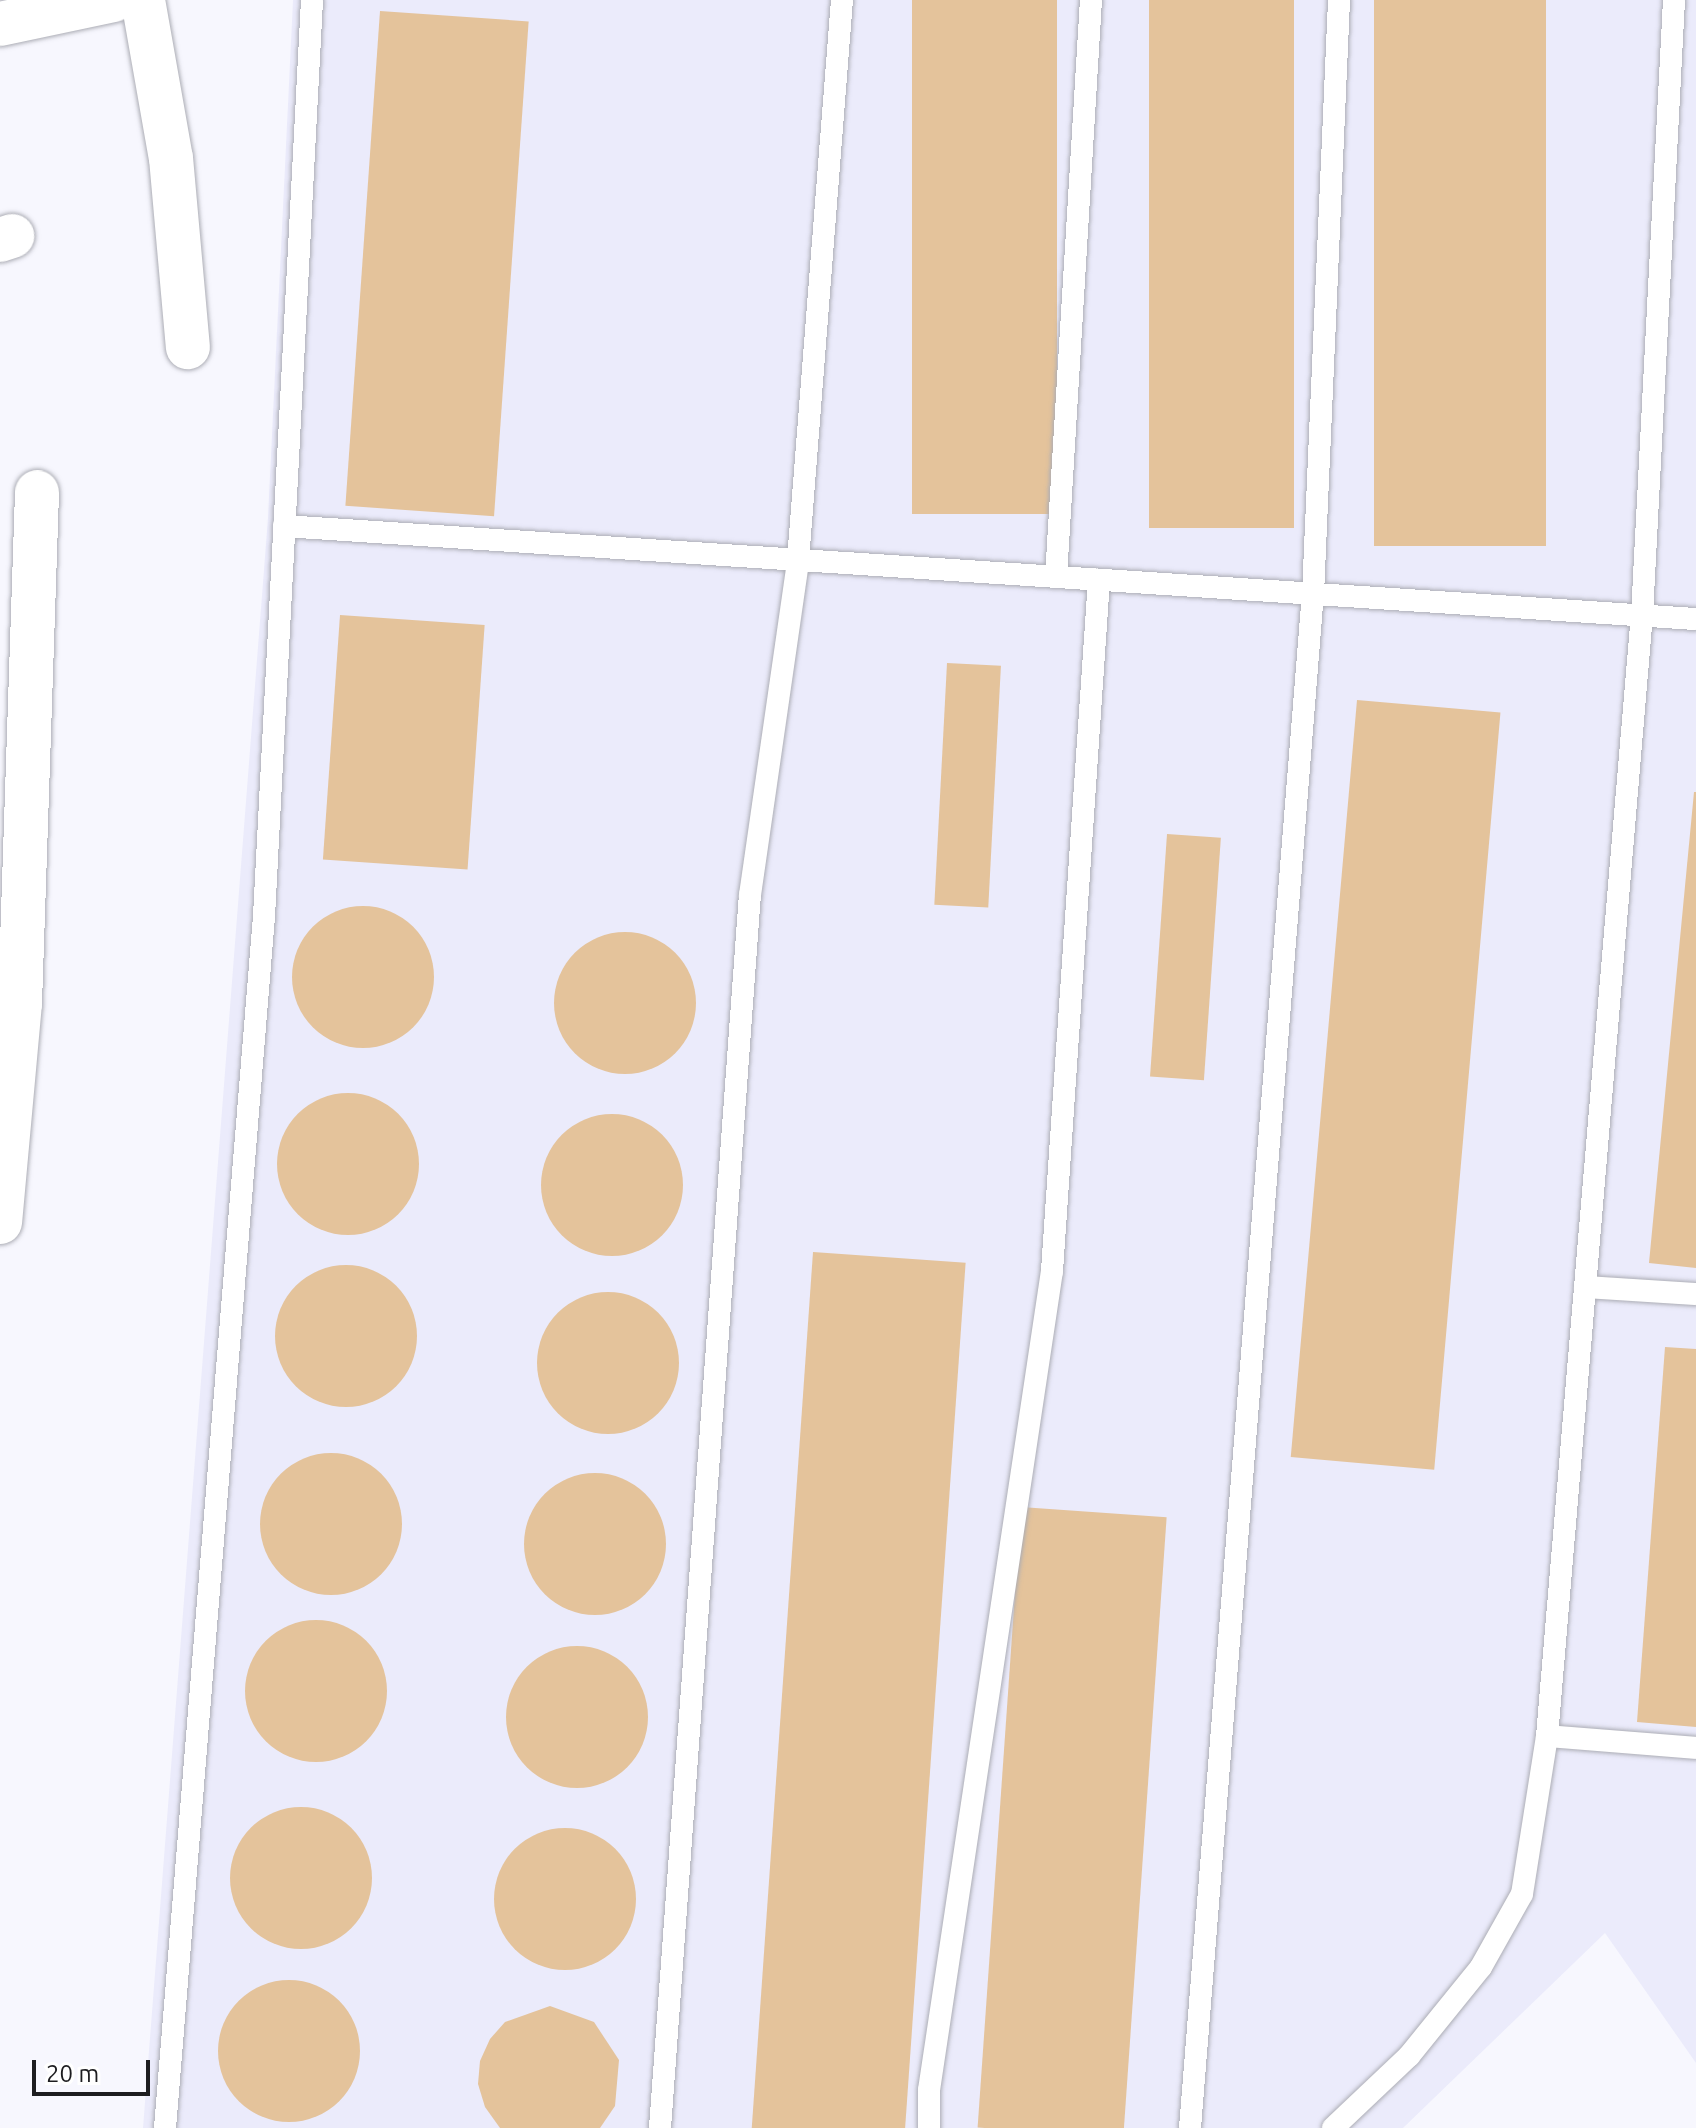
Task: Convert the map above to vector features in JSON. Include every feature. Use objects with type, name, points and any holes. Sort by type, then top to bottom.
[{"type":"street","points":[[0,24],[114,0]]},
{"type":"street","points":[[143,0],[171,158],[188,347]]},
{"type":"street","points":[[0,1222],[10,1002],[15,631],[37,492]]},
{"type":"lane","points":[[165,2128],[264,916],[312,0]]},
{"type":"lane","points":[[660,2128],[750,895],[798,560],[842,0]]},
{"type":"lane","points":[[1056,577],[1091,0]]},
{"type":"lane","points":[[1190,2128],[1313,594],[1339,0]]},
{"type":"lane","points":[[1333,2128],[1409,2056],[1481,1967],[1522,1894],[1547,1736],[1642,615],[1674,0]]},
{"type":"lane","points":[[284,526],[1696,619]]},
{"type":"lane","points":[[929,2128],[929,2090],[1052,1271],[1099,580]]},
{"type":"lane","points":[[1585,1287],[1696,1294]]},
{"type":"lane","points":[[1547,1736],[1696,1748]]},
{"type":"shaded area","points":[[293,0],[1696,0],[1696,2063],[1605,1933],[1403,2128],[143,2128],[268,518]]},
{"type":"building","points":[[912,0],[1057,0],[1057,514],[912,514]]},
{"type":"building","points":[[1149,0],[1294,0],[1294,528],[1149,528]]},
{"type":"building","points":[[1374,0],[1546,0],[1546,546],[1374,546]]},
{"type":"building","points":[[380,11],[529,21],[494,516],[345,506]]},
{"type":"building","points":[[340,615],[485,625],[468,870],[323,859]]},
{"type":"building","points":[[947,663],[1001,666],[988,907],[934,905]]},
{"type":"building","points":[[1357,700],[1500,713],[1434,1470],[1291,1457]]},
{"type":"building","points":[[1696,792],[1696,1268],[1649,1263]]},
{"type":"building","points":[[1167,834],[1221,838],[1204,1080],[1150,1076]]},
{"type":"building","points":[[363,906],[390,912],[413,927],[428,950],[434,977],[428,1004],[413,1027],[390,1042],[363,1048],[336,1042],[313,1027],[298,1004],[292,977],[298,950],[313,927],[336,912]]},
{"type":"building","points":[[625,932],[652,938],[675,953],[690,976],[696,1003],[690,1030],[675,1053],[652,1068],[625,1074],[598,1068],[575,1053],[560,1030],[554,1003],[560,976],[575,953],[598,938]]},
{"type":"building","points":[[348,1093],[375,1099],[398,1114],[413,1137],[419,1164],[413,1191],[398,1214],[375,1229],[348,1235],[321,1229],[298,1214],[283,1191],[277,1164],[283,1137],[298,1114],[321,1099]]},
{"type":"building","points":[[612,1114],[639,1120],[662,1135],[677,1158],[683,1185],[677,1212],[662,1235],[639,1250],[612,1256],[585,1250],[562,1235],[547,1212],[541,1185],[547,1158],[562,1135],[585,1120]]},
{"type":"building","points":[[813,1252],[966,1263],[905,2128],[752,2128]]},
{"type":"building","points":[[346,1265],[373,1271],[396,1286],[411,1309],[417,1336],[411,1363],[396,1386],[373,1401],[346,1407],[319,1401],[296,1386],[281,1363],[275,1336],[281,1309],[296,1286],[319,1271]]},
{"type":"building","points":[[608,1292],[635,1298],[658,1313],[673,1336],[679,1363],[673,1390],[658,1413],[635,1428],[608,1434],[581,1428],[558,1413],[543,1390],[537,1363],[543,1336],[558,1313],[581,1298]]},
{"type":"building","points":[[1665,1347],[1696,1349],[1696,1727],[1637,1722]]},
{"type":"building","points":[[331,1453],[358,1459],[381,1474],[396,1497],[402,1524],[396,1551],[381,1574],[358,1589],[331,1595],[304,1589],[281,1574],[266,1551],[260,1524],[266,1497],[281,1474],[304,1459]]},
{"type":"building","points":[[595,1473],[622,1479],[645,1494],[660,1517],[666,1544],[660,1571],[645,1594],[622,1609],[595,1615],[568,1609],[545,1594],[530,1571],[524,1544],[530,1517],[545,1494],[568,1479]]},
{"type":"building","points":[[1021,1507],[1167,1517],[1124,2128],[978,2127]]},
{"type":"building","points":[[316,1620],[343,1626],[366,1641],[381,1664],[387,1691],[381,1718],[366,1741],[343,1756],[316,1762],[289,1756],[266,1741],[251,1718],[245,1691],[251,1664],[266,1641],[289,1626]]},
{"type":"building","points":[[577,1646],[604,1652],[627,1667],[642,1690],[648,1717],[642,1744],[627,1767],[604,1782],[577,1788],[550,1782],[527,1767],[512,1744],[506,1717],[512,1690],[527,1667],[550,1652]]},
{"type":"building","points":[[301,1807],[328,1813],[351,1828],[366,1851],[372,1878],[366,1905],[351,1928],[328,1943],[301,1949],[274,1943],[251,1928],[236,1905],[230,1878],[236,1851],[251,1828],[274,1813]]},
{"type":"building","points":[[565,1828],[592,1834],[615,1849],[630,1872],[636,1899],[630,1926],[615,1949],[592,1964],[565,1970],[538,1964],[515,1949],[500,1926],[494,1899],[500,1872],[515,1849],[538,1834]]},
{"type":"building","points":[[289,1980],[316,1986],[339,2001],[354,2024],[360,2051],[354,2078],[339,2101],[316,2116],[289,2122],[262,2116],[239,2101],[224,2078],[218,2051],[224,2024],[239,2001],[262,1986]]},
{"type":"building","points":[[550,2006],[594,2022],[619,2060],[615,2106],[600,2128],[500,2128],[485,2107],[478,2084],[480,2061],[490,2039],[505,2022]]}]
